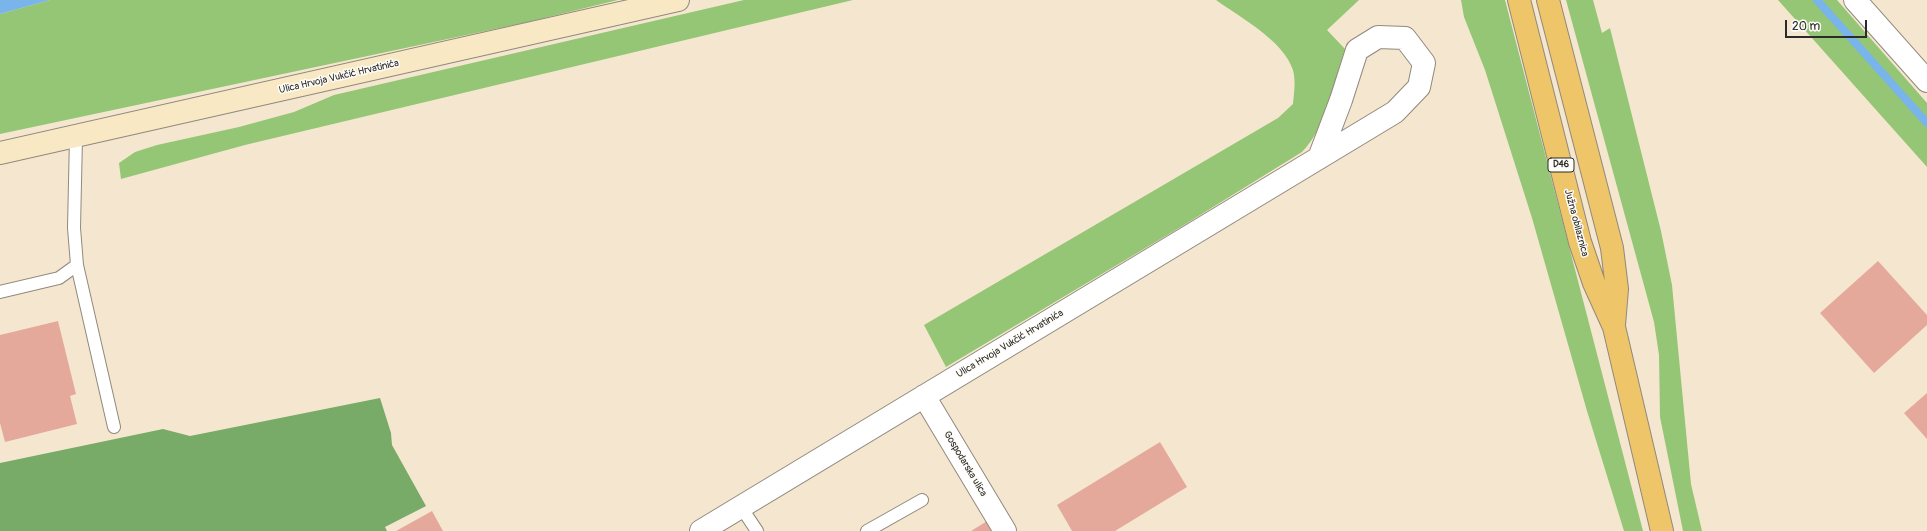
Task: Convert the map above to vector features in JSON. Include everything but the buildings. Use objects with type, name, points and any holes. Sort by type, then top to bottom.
[{"type":"main road","name":"Ulica Hrvoja Vukčić Hrvatinića","points":[[0,153],[678,0]]},
{"type":"main road","name":"Južna obilaznica","points":[[1519,0],[1580,242],[1594,283],[1614,327],[1662,531]]},
{"type":"main road","name":"Južna obilaznica","points":[[1548,0],[1612,248],[1617,289],[1614,327]]},
{"type":"street","points":[[1855,0],[1927,81]]},
{"type":"street","name":"Ulica Hrvoja Vukčić Hrvatinića","points":[[701,531],[924,396],[1319,158],[1395,112],[1419,87],[1424,63],[1405,38],[1378,37],[1357,50],[1341,100],[1319,158]]},
{"type":"street","name":"Gospodarska ulica","points":[[924,396],[1005,531]]},
{"type":"lane","points":[[76,137],[74,228],[77,265],[114,427]]},
{"type":"lane","points":[[0,292],[60,278],[77,265]]},
{"type":"lane","points":[[867,531],[922,500]]},
{"type":"lane","points":[[741,507],[756,531]]},
{"type":"green space","points":[[50,0],[618,0],[528,22],[0,134],[0,14]]},
{"type":"green space","points":[[744,0],[853,0],[245,145],[121,179],[119,163],[135,152],[157,145],[239,127],[294,112],[334,95]]},
{"type":"green space","points":[[1216,0],[1359,0],[1327,30],[1345,49],[1328,104],[1318,130],[1311,142],[1302,152],[1184,225],[946,367],[924,325],[1278,118],[1293,104],[1294,78],[1293,70],[1288,59],[1271,39]]},
{"type":"green space","points":[[1461,0],[1505,0],[1643,531],[1624,531],[1587,411],[1532,218],[1485,70],[1464,17]]},
{"type":"green space","points":[[1566,0],[1593,0],[1602,33],[1610,28],[1661,231],[1672,285],[1691,484],[1702,531],[1683,531],[1660,417],[1659,355],[1654,322]]},
{"type":"green space","points":[[1778,0],[1837,0],[1927,103],[1927,167]]},
{"type":"green space","points":[[380,398],[391,433],[392,445],[426,506],[385,527],[387,531],[0,531],[0,463],[163,429],[190,436]]},
{"type":"water","points":[[0,0],[50,0],[0,14]]},
{"type":"waterway","points":[[1817,0],[1927,123]]}]
